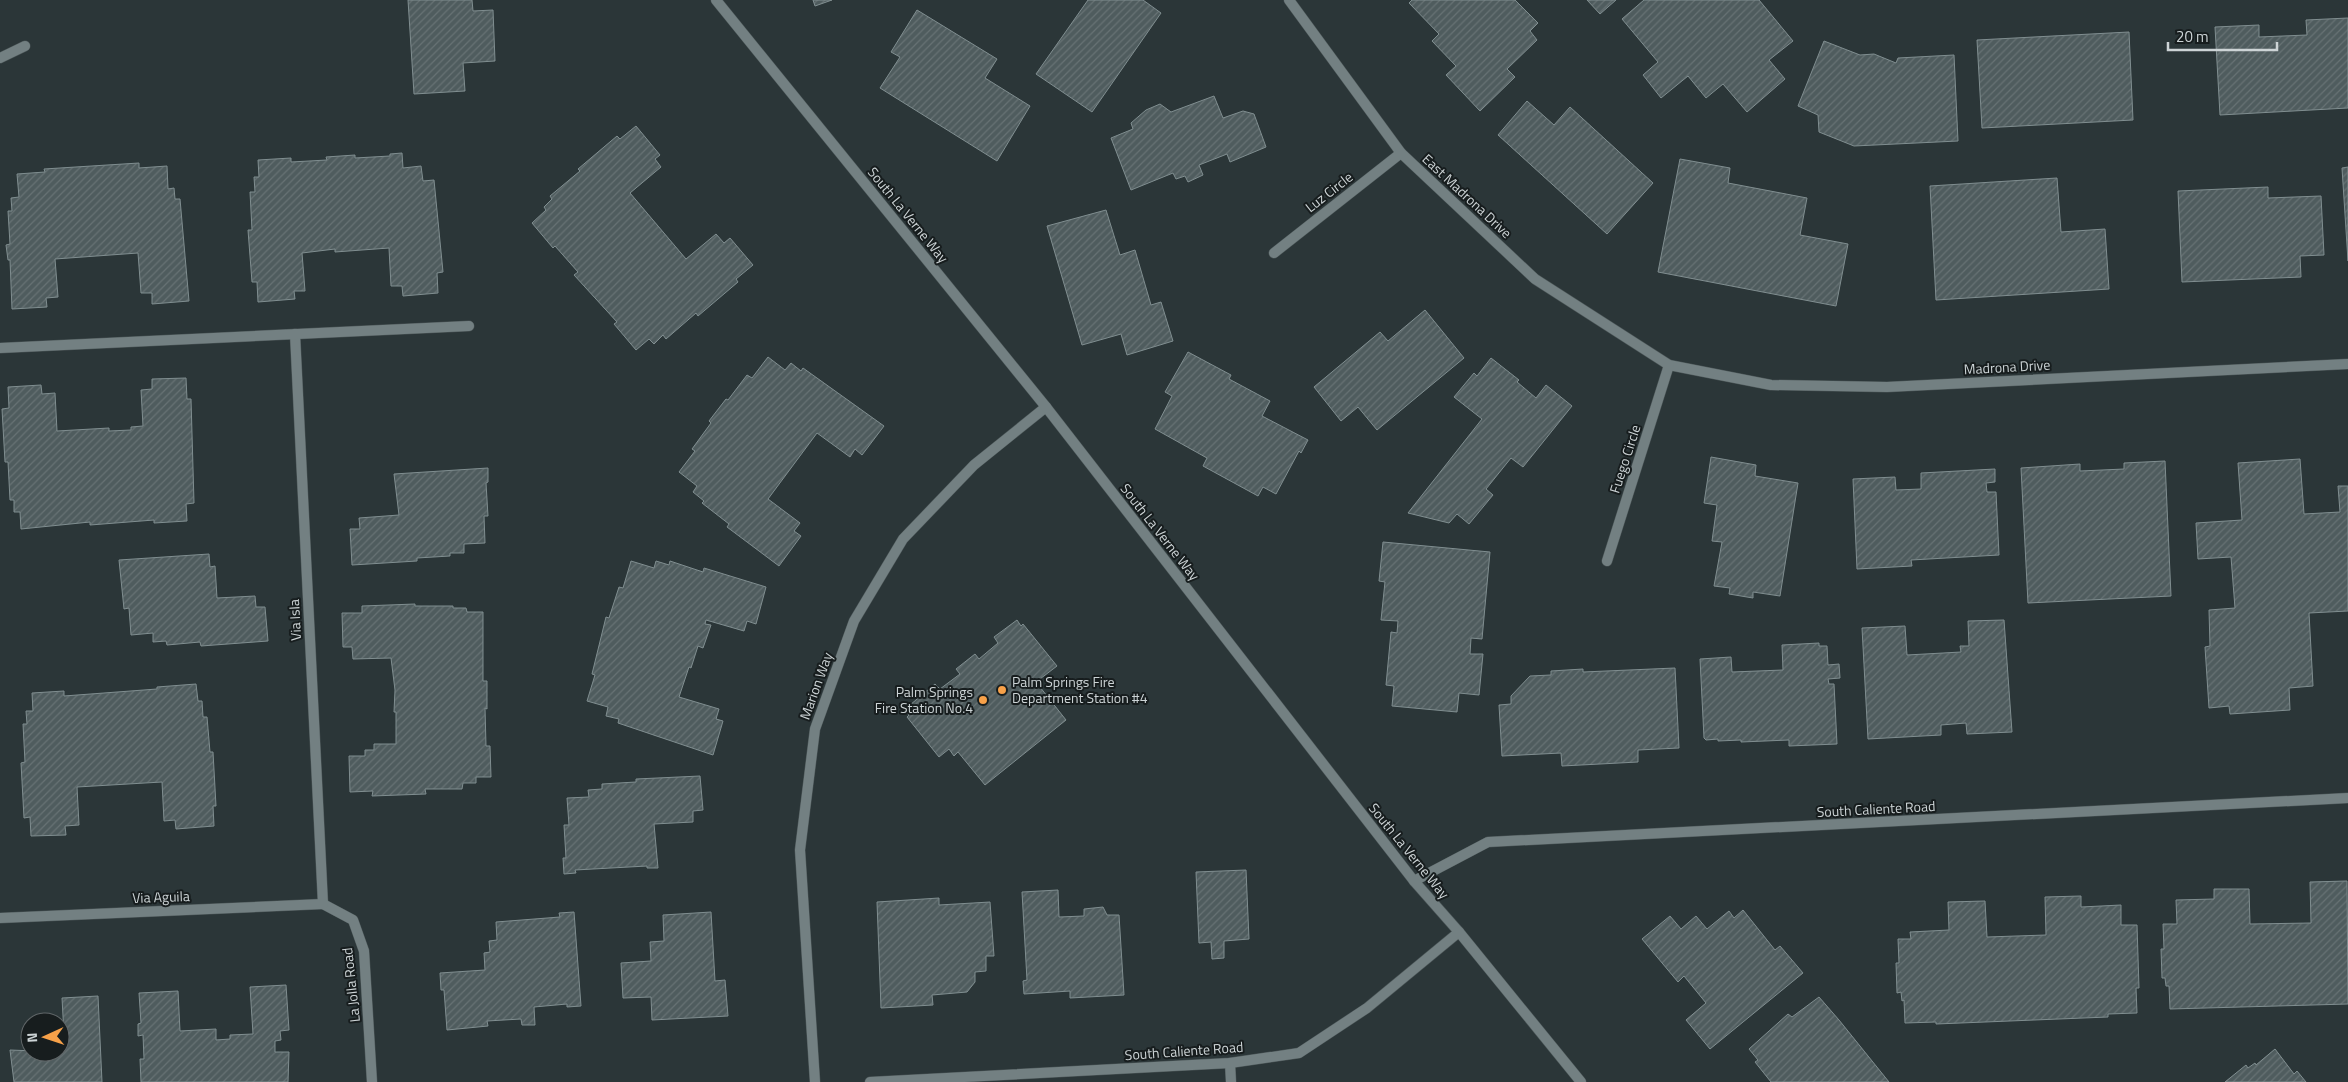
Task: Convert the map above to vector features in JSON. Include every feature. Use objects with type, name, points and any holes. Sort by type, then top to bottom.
[{"type":"street","name":"South La Verne Way","points":[[716,0],[1046,407],[1414,881],[1581,1082]]},
{"type":"street","name":"East Madrona Drive","points":[[1289,0],[1401,153],[1535,279],[1669,365]]},
{"type":"street","points":[[0,58],[25,46]]},
{"type":"street","name":"Luz Circle","points":[[1274,253],[1401,153]]},
{"type":"street","points":[[0,348],[469,326]]},
{"type":"street","name":"Via Isla","points":[[295,334],[323,904]]},
{"type":"street","name":"Madrona Drive","points":[[1669,365],[1770,385],[1887,387],[2348,364]]},
{"type":"street","name":"Fuego Circle","points":[[1607,561],[1669,365]]},
{"type":"street","name":"Marion Way","points":[[815,1082],[800,850],[815,729],[854,622],[903,539],[974,465],[1046,407]]},
{"type":"street","name":"South Caliente Road","points":[[1414,881],[1488,842],[2348,798]]},
{"type":"street","name":"Via Aguila","points":[[0,918],[323,904]]},
{"type":"street","name":"La Jolla Road","points":[[323,904],[353,920],[364,951],[372,1082]]},
{"type":"street","name":"South Caliente Road","points":[[870,1082],[1230,1063],[1299,1053],[1367,1008],[1458,932]]},
{"type":"street","points":[[1230,1063],[1231,1082]]},
{"type":"building","points":[[408,0],[472,0],[473,11],[493,10],[495,61],[463,63],[465,91],[414,94]]},
{"type":"building","points":[[813,0],[832,0],[815,6]]},
{"type":"building","points":[[1088,0],[1143,0],[1161,13],[1092,112],[1036,74]]},
{"type":"building","points":[[1412,0],[1515,0],[1538,23],[1530,31],[1537,40],[1507,69],[1515,77],[1480,111],[1446,75],[1456,66],[1432,41],[1439,34],[1409,3]]},
{"type":"building","points":[[1587,0],[1616,0],[1600,14]]},
{"type":"building","points":[[1644,0],[1759,0],[1793,41],[1769,60],[1785,79],[1747,112],[1723,84],[1706,98],[1688,76],[1661,98],[1643,75],[1658,62],[1622,19]]},
{"type":"building","points":[[917,10],[997,59],[985,78],[1030,106],[997,161],[880,88],[900,57],[891,52]]},
{"type":"building","points":[[2348,18],[2348,108],[2220,115],[2215,27],[2259,25],[2259,37],[2307,35],[2306,20]]},
{"type":"building","points":[[2129,32],[2133,120],[1982,128],[1977,40]]},
{"type":"building","points":[[1824,41],[1860,55],[1874,54],[1896,63],[1898,58],[1954,55],[1958,141],[1854,146],[1819,132],[1818,115],[1798,106]]},
{"type":"building","points":[[1214,96],[1223,118],[1243,111],[1254,114],[1266,147],[1230,162],[1227,154],[1199,165],[1203,175],[1188,182],[1185,176],[1176,179],[1173,173],[1131,190],[1111,138],[1133,129],[1131,123],[1146,110],[1160,104],[1171,112]]},
{"type":"building","points":[[1527,101],[1554,125],[1570,107],[1653,183],[1607,234],[1498,135]]},
{"type":"building","points":[[636,126],[660,155],[655,159],[661,167],[630,193],[686,259],[716,234],[724,243],[730,238],[753,265],[736,279],[738,282],[698,316],[696,313],[666,339],[663,335],[654,344],[649,339],[636,350],[614,324],[617,322],[574,275],[578,272],[555,246],[553,248],[532,223],[546,210],[544,207],[552,199],[550,196],[580,171],[578,169],[617,136],[620,139]]},
{"type":"building","points":[[402,153],[403,168],[421,166],[423,181],[434,180],[443,272],[437,273],[438,293],[403,296],[402,286],[391,286],[389,248],[335,252],[335,249],[302,253],[305,291],[294,291],[295,299],[258,302],[257,282],[252,282],[248,230],[252,230],[250,192],[255,192],[254,177],[259,177],[258,160],[291,158],[291,162],[327,160],[326,157],[355,155],[355,158],[390,156],[390,154]]},
{"type":"building","points":[[1680,159],[1730,168],[1728,183],[1807,198],[1800,235],[1848,244],[1836,306],[1658,272]]},
{"type":"building","points":[[139,163],[139,168],[167,166],[168,189],[174,188],[175,199],[180,199],[189,301],[152,304],[152,293],[141,293],[138,253],[55,259],[58,297],[46,298],[47,307],[12,309],[10,260],[8,260],[6,245],[10,244],[8,211],[12,211],[11,198],[19,197],[17,174],[45,172],[44,169]]},
{"type":"building","points":[[2348,167],[2348,261],[2342,168]]},
{"type":"building","points":[[2057,178],[2061,232],[2105,229],[2109,289],[1936,300],[1930,186]]},
{"type":"building","points":[[2268,187],[2268,198],[2321,196],[2324,255],[2300,256],[2301,277],[2182,282],[2178,191]]},
{"type":"building","points":[[1106,210],[1120,255],[1135,250],[1151,305],[1161,302],[1173,341],[1127,355],[1121,334],[1082,345],[1047,226]]},
{"type":"building","points":[[1425,310],[1464,358],[1377,430],[1358,407],[1341,421],[1314,387],[1380,332],[1388,341]]},
{"type":"building","points":[[1188,352],[1231,375],[1229,379],[1270,401],[1262,416],[1308,440],[1301,453],[1299,451],[1276,494],[1263,487],[1258,496],[1203,466],[1207,458],[1155,429],[1172,396],[1165,392]]},
{"type":"building","points":[[768,357],[785,370],[791,363],[801,371],[803,368],[884,426],[862,455],[855,449],[850,457],[817,433],[768,499],[800,523],[794,531],[801,536],[779,566],[727,527],[729,524],[702,503],[704,501],[693,492],[697,486],[679,472],[695,451],[692,449],[711,423],[709,421],[726,399],[728,400],[747,375],[752,378]]},
{"type":"building","points":[[1491,358],[1519,380],[1517,382],[1536,398],[1546,385],[1572,406],[1523,467],[1511,458],[1486,489],[1493,495],[1469,524],[1457,514],[1449,523],[1408,513],[1482,419],[1454,397],[1474,373],[1477,376]]},
{"type":"building","points":[[186,378],[187,399],[191,399],[194,503],[186,504],[187,521],[154,523],[154,520],[90,525],[90,522],[21,529],[20,512],[14,512],[14,500],[10,500],[8,462],[5,462],[2,409],[9,408],[8,387],[41,385],[42,394],[55,393],[57,431],[109,428],[109,431],[131,430],[131,427],[143,426],[141,390],[152,389],[152,379]]},
{"type":"building","points":[[1711,457],[1756,465],[1755,476],[1798,483],[1780,596],[1753,592],[1753,598],[1729,594],[1730,588],[1714,586],[1722,542],[1712,541],[1717,505],[1704,503]]},
{"type":"building","points":[[2300,459],[2304,514],[2340,512],[2338,486],[2348,486],[2348,611],[2309,613],[2313,686],[2289,688],[2290,710],[2230,714],[2229,706],[2209,708],[2205,647],[2210,646],[2209,610],[2235,608],[2231,557],[2198,559],[2196,523],[2242,520],[2238,463]]},
{"type":"building","points":[[2165,461],[2171,596],[2028,603],[2021,468],[2080,464],[2080,471],[2124,469],[2124,463]]},
{"type":"building","points":[[488,468],[488,482],[486,483],[488,516],[484,516],[485,543],[464,544],[464,553],[450,553],[450,556],[417,558],[417,561],[352,565],[350,529],[360,529],[359,518],[399,515],[394,474]]},
{"type":"building","points":[[1995,469],[1995,482],[1986,483],[1987,492],[1996,492],[1999,555],[1911,560],[1912,566],[1857,569],[1853,479],[1895,477],[1896,490],[1921,489],[1921,473]]},
{"type":"building","points":[[1383,542],[1490,552],[1482,639],[1471,638],[1470,654],[1483,654],[1479,695],[1459,693],[1457,712],[1392,706],[1394,686],[1386,685],[1391,632],[1397,633],[1398,621],[1381,620],[1385,582],[1379,581]]},
{"type":"building","points":[[209,554],[210,567],[215,566],[217,598],[255,596],[256,607],[265,607],[268,641],[201,646],[200,642],[167,645],[166,641],[153,642],[153,633],[131,635],[129,608],[124,609],[119,560]]},
{"type":"building","points":[[631,561],[654,568],[656,561],[669,565],[670,561],[703,572],[704,568],[766,587],[756,624],[747,621],[744,631],[706,620],[705,624],[711,625],[703,648],[698,646],[679,697],[719,709],[716,719],[723,721],[713,755],[618,723],[619,719],[606,716],[608,707],[587,701],[595,675],[592,674],[606,617],[609,618],[619,587],[623,588]]},
{"type":"building","points":[[415,604],[415,606],[453,606],[453,608],[466,608],[467,612],[483,612],[483,681],[487,681],[487,709],[485,708],[486,746],[490,746],[491,777],[476,777],[476,783],[463,783],[462,789],[425,789],[426,794],[372,796],[373,791],[350,792],[349,756],[365,756],[365,750],[374,750],[374,744],[396,744],[396,712],[394,712],[395,690],[391,658],[353,659],[352,647],[343,647],[342,613],[362,613],[362,606]]},
{"type":"building","name":"Palm Springs Fire Station No.4","points":[[1017,620],[1021,626],[1023,624],[1057,666],[1036,682],[1066,720],[985,785],[958,752],[954,756],[949,749],[939,757],[907,717],[909,715],[904,710],[935,684],[940,689],[960,674],[956,669],[975,654],[979,659],[998,643],[994,637]]},
{"type":"building","points":[[2004,620],[2012,732],[1967,734],[1966,723],[1941,725],[1941,735],[1868,739],[1862,628],[1905,626],[1907,655],[1961,652],[1960,646],[1969,646],[1968,621]]},
{"type":"building","points":[[1819,643],[1819,646],[1827,646],[1828,665],[1839,664],[1840,678],[1828,679],[1829,684],[1834,684],[1837,744],[1789,746],[1789,740],[1741,742],[1741,740],[1718,741],[1718,739],[1706,740],[1704,738],[1700,659],[1731,657],[1732,672],[1783,670],[1782,645]]},
{"type":"building","points":[[1675,668],[1679,748],[1638,750],[1638,762],[1562,766],[1561,753],[1502,756],[1499,705],[1511,704],[1511,696],[1530,676],[1551,675],[1551,671],[1583,669],[1583,672]]},
{"type":"building","points":[[196,684],[198,701],[202,701],[203,717],[207,717],[210,752],[213,752],[216,806],[213,806],[214,826],[176,829],[175,820],[164,821],[162,782],[77,787],[79,825],[65,826],[66,835],[31,836],[30,817],[24,818],[21,763],[25,762],[23,724],[27,724],[26,711],[33,711],[32,693],[64,691],[64,696]]},
{"type":"building","points":[[700,776],[703,810],[693,811],[693,822],[654,824],[658,868],[647,868],[647,866],[575,870],[576,873],[564,874],[563,858],[566,858],[564,825],[569,825],[567,798],[589,797],[588,790],[602,789],[602,784],[636,782],[636,779]]},
{"type":"building","points":[[1246,870],[1249,939],[1224,941],[1224,958],[1212,959],[1211,942],[1199,943],[1196,872]]},
{"type":"building","points":[[2347,881],[2348,1004],[2170,1009],[2169,986],[2166,986],[2165,978],[2162,978],[2161,949],[2164,949],[2163,924],[2177,924],[2176,900],[2214,899],[2214,889],[2249,889],[2250,924],[2311,923],[2310,882]]},
{"type":"building","points":[[1058,890],[1059,917],[1084,916],[1084,909],[1103,907],[1107,915],[1119,915],[1124,995],[1070,998],[1070,991],[1024,994],[1023,981],[1027,980],[1022,892]]},
{"type":"building","points":[[2081,896],[2081,907],[2121,905],[2121,925],[2137,925],[2139,988],[2136,988],[2137,1013],[2108,1014],[2108,1017],[1936,1024],[1936,1022],[1905,1023],[1904,1000],[1902,1001],[1901,992],[1897,993],[1896,963],[1899,963],[1898,939],[1911,939],[1910,932],[1949,930],[1948,902],[1985,901],[1987,937],[2046,935],[2045,897]]},
{"type":"building","points":[[939,898],[939,905],[990,902],[994,956],[986,956],[986,971],[975,972],[975,982],[967,992],[932,995],[933,1005],[881,1008],[877,902]]},
{"type":"building","points":[[1743,910],[1775,950],[1780,946],[1803,973],[1710,1049],[1686,1020],[1706,1003],[1684,976],[1678,982],[1642,939],[1670,916],[1681,929],[1696,916],[1707,929],[1729,911],[1734,918]]},
{"type":"building","points":[[574,912],[581,1006],[567,1007],[567,1004],[534,1007],[535,1025],[522,1025],[521,1019],[487,1021],[488,1026],[447,1030],[444,990],[441,990],[440,973],[485,970],[484,953],[490,952],[489,941],[497,940],[496,922],[560,917],[559,913]]},
{"type":"building","points":[[711,912],[715,981],[725,980],[728,1016],[652,1020],[651,997],[623,998],[621,963],[651,961],[650,942],[664,941],[663,915]]},
{"type":"building","points":[[286,985],[289,1030],[280,1031],[281,1040],[275,1041],[275,1052],[289,1052],[288,1082],[141,1082],[140,1059],[144,1059],[143,1035],[138,1036],[138,1024],[141,1023],[139,993],[178,991],[180,1031],[216,1029],[216,1040],[230,1039],[230,1035],[253,1034],[250,987]]},
{"type":"building","points":[[98,996],[102,1082],[14,1082],[10,1050],[20,1050],[20,1062],[70,1062],[70,1012],[63,1012],[62,998]]},
{"type":"building","points":[[1819,997],[1889,1082],[1771,1082],[1755,1062],[1758,1060],[1749,1049],[1788,1014],[1792,1017]]},
{"type":"building","points":[[2275,1049],[2294,1074],[2297,1071],[2306,1082],[2225,1082],[2246,1065],[2248,1068],[2255,1063],[2256,1065]]},
{"type":"place","name":"Palm Springs Fire Department Station #4","points":[[1002,690]]},
{"type":"place","name":"Palm Springs Fire Station No.4","points":[[983,700]]}]
